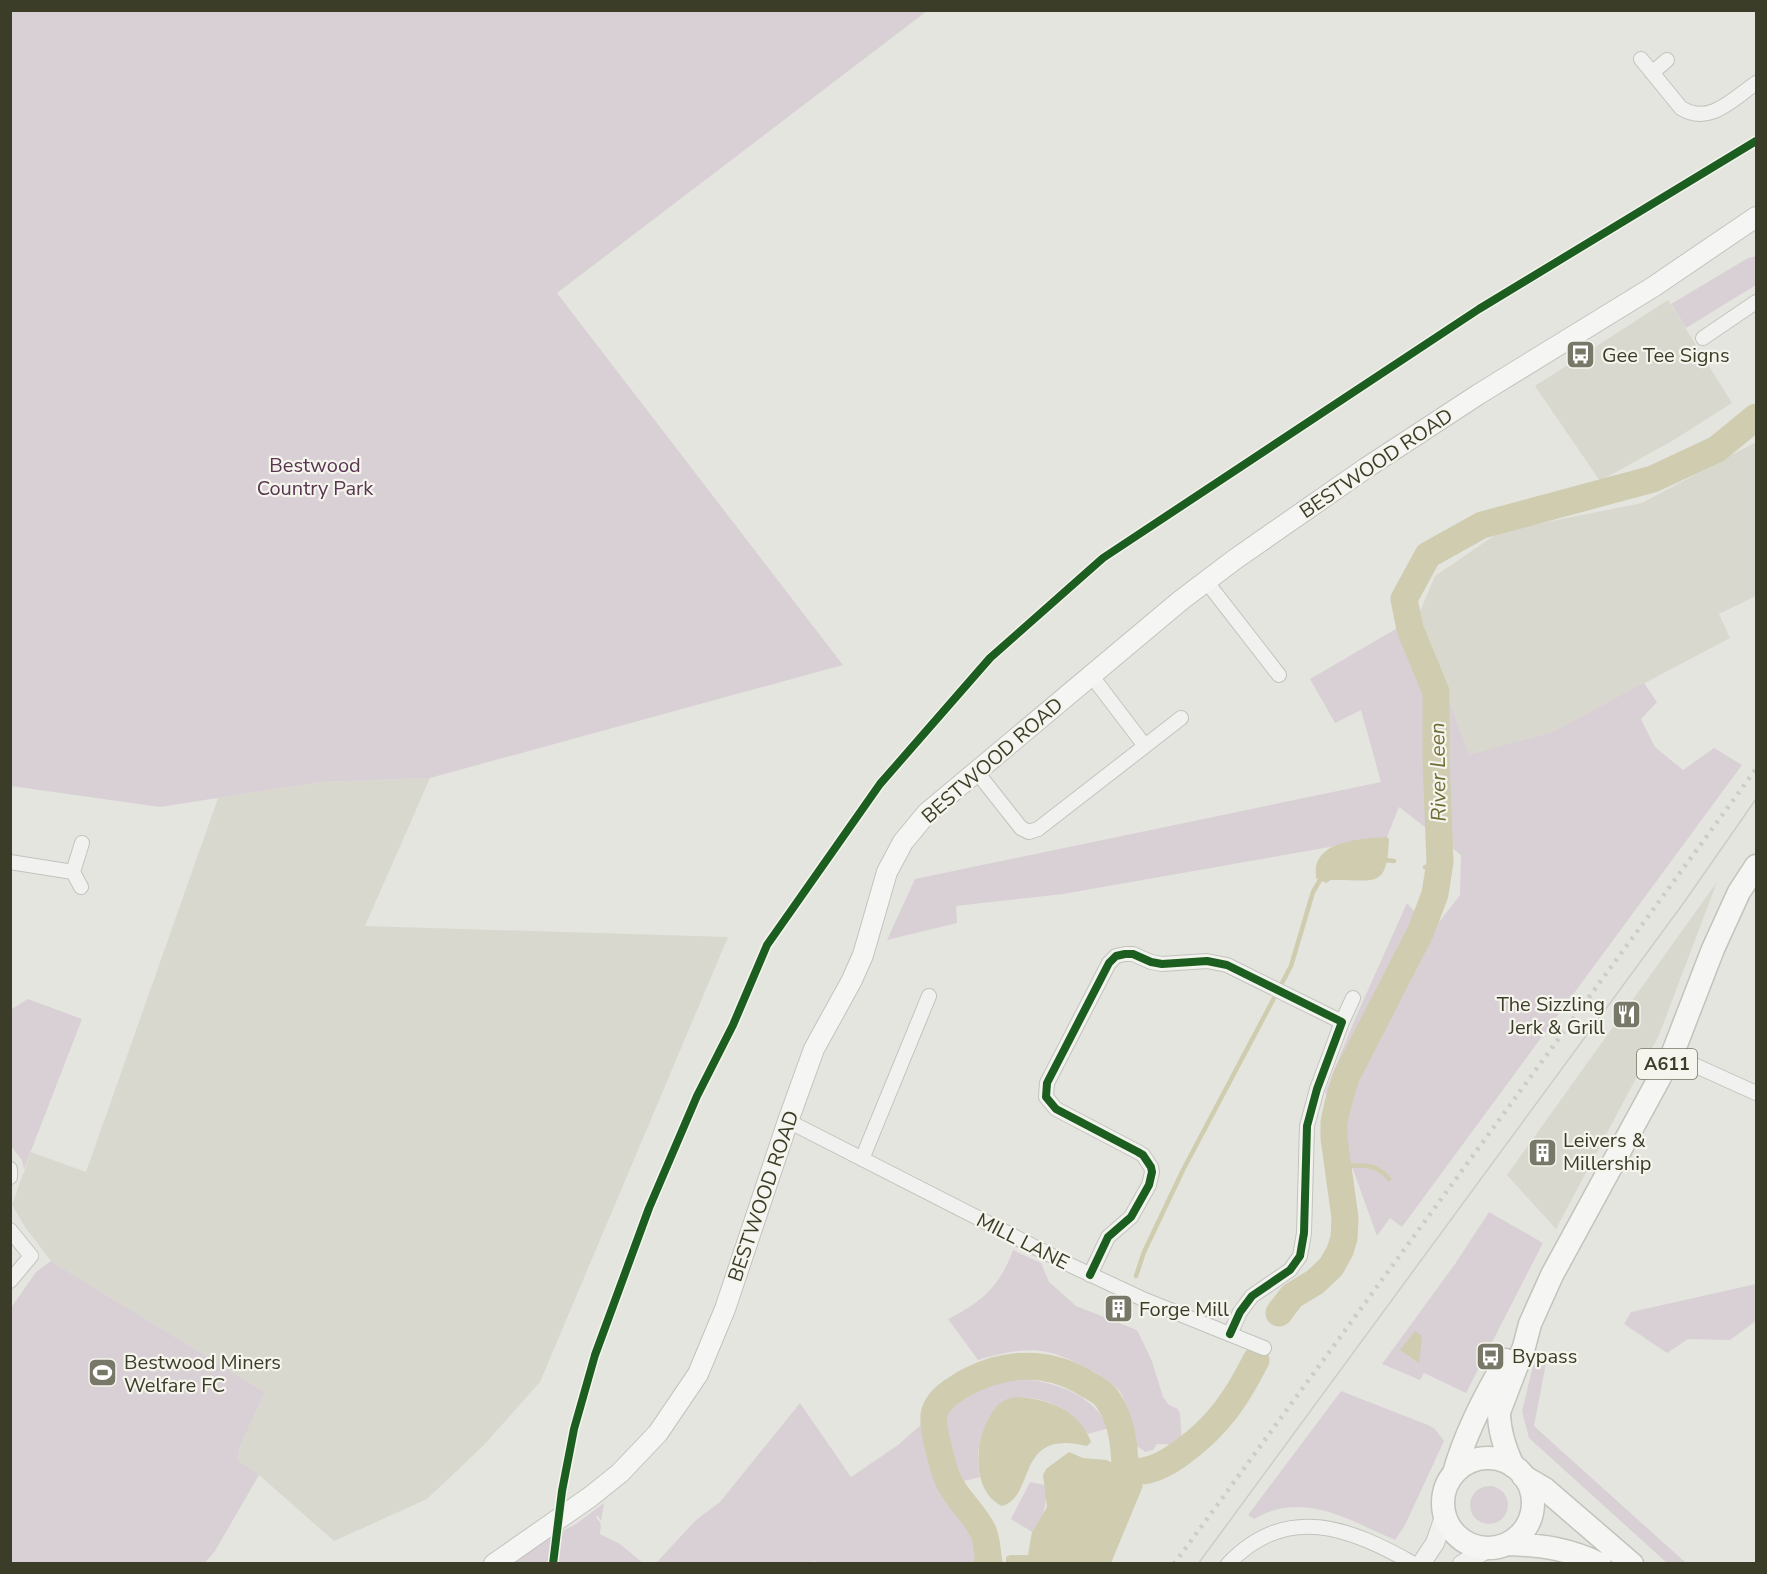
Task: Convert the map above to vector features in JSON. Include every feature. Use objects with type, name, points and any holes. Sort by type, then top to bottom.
[{"type":"main road","name":"BESTWOOD ROAD","points":[[494,1563],[590,1497],[620,1473],[658,1433],[698,1374],[715,1336],[814,1049],[852,980],[863,955],[882,885],[893,859],[903,842],[927,813],[1206,581],[1394,450],[1479,394],[1752,223]]},
{"type":"main road","name":"A611","points":[[1444,1517],[1442,1502],[1446,1486],[1454,1473],[1493,1381],[1530,1324],[1552,1275],[1672,1055],[1738,892],[1756,866]]},
{"type":"main road","name":"A611","points":[[1498,1546],[1521,1534],[1530,1521],[1533,1505],[1531,1490],[1505,1448],[1499,1412],[1524,1347],[1530,1324]]},
{"type":"main road","points":[[1454,1473],[1469,1462],[1487,1458],[1518,1471],[1545,1490],[1632,1563]]},
{"type":"main road","points":[[1444,1517],[1454,1533],[1469,1545],[1539,1546],[1568,1551],[1600,1563]]},
{"type":"street","points":[[1641,59],[1681,108],[1701,116],[1711,113],[1756,83]]},
{"type":"street","points":[[1652,73],[1668,60]]},
{"type":"street","points":[[1709,330],[1756,302]]},
{"type":"street","points":[[1206,581],[1279,675]]},
{"type":"street","points":[[1091,675],[1145,746]]},
{"type":"street","points":[[976,771],[1021,828],[1029,832],[1038,829],[1181,718]]},
{"type":"street","points":[[81,887],[73,872],[82,843]]},
{"type":"street","points":[[10,862],[73,872]]},
{"type":"street","points":[[1090,1275],[1108,1237],[1135,1211],[1151,1178],[1151,1167],[1143,1155],[1056,1109],[1050,1104],[1045,1090],[1109,963],[1116,956],[1133,954],[1162,964],[1207,961],[1227,965],[1342,1022]]},
{"type":"street","points":[[862,1159],[930,996]]},
{"type":"street","points":[[1230,1334],[1240,1312],[1252,1296],[1290,1270],[1300,1256],[1305,1233],[1307,1126],[1317,1089],[1353,998]]},
{"type":"street","points":[[1672,1055],[1756,1093]]},
{"type":"street","name":"MILL LANE","points":[[788,1121],[1090,1275],[1264,1348]]},
{"type":"street","points":[[10,1169],[10,1177]]},
{"type":"street","points":[[10,1230],[31,1256],[10,1281]]},
{"type":"street","points":[[1421,1563],[1435,1543],[1444,1517]]},
{"type":"street","points":[[1228,1563],[1240,1552],[1268,1535],[1294,1527],[1316,1526],[1342,1531],[1414,1563]]},
{"type":"street","points":[[1462,1563],[1498,1546]]},
{"type":"shaded area","points":[[1668,300],[1732,403],[1672,441],[1600,481],[1535,386]]},
{"type":"shaded area","points":[[1756,442],[1756,596],[1719,614],[1730,638],[1552,732],[1469,756],[1418,616],[1435,576],[1501,531],[1642,503]]},
{"type":"shaded area","points":[[430,778],[365,926],[728,937],[540,1382],[483,1446],[427,1499],[334,1541],[259,1475],[237,1459],[240,1447],[265,1392],[51,1261],[25,1227],[12,1205],[31,1152],[86,1172],[218,798],[321,782]]},
{"type":"shaded area","points":[[1387,837],[1389,839],[1388,856],[1381,875],[1376,879],[1331,880],[1326,883],[1316,878],[1317,863],[1329,849],[1347,842]]},
{"type":"shaded area","points":[[1717,882],[1659,1035],[1556,1229],[1507,1175]]},
{"type":"shaded area","points":[[1415,1331],[1422,1336],[1419,1363],[1400,1350]]},
{"type":"shaded area","points":[[1018,1397],[1052,1404],[1062,1409],[1079,1422],[1091,1442],[1087,1446],[1064,1443],[1048,1446],[1037,1454],[1013,1500],[1002,1506],[991,1498],[983,1486],[979,1472],[980,1442],[991,1414],[1000,1403]]},
{"type":"shaded area","points":[[1069,1452],[1083,1458],[1107,1460],[1131,1473],[1143,1486],[1111,1563],[1006,1563],[1006,1557],[1010,1555],[1028,1555],[1032,1532],[1047,1507],[1043,1475],[1046,1469]]},
{"type":"green space","name":"Bestwood Country Park","points":[[10,11],[927,11],[557,293],[843,665],[430,778],[321,782],[160,807],[11,786]]},
{"type":"green space","points":[[1756,256],[1756,285],[1686,328],[1671,304],[1748,258]]},
{"type":"green space","points":[[1418,616],[1469,755],[1552,732],[1644,683],[1657,702],[1641,719],[1655,747],[1683,770],[1714,748],[1742,765],[1402,1227],[1390,1218],[1377,1236],[1325,1092],[1407,903],[1432,931],[1460,895],[1461,855],[1399,807],[1387,837],[1063,894],[956,906],[957,923],[887,940],[915,879],[1381,782],[1361,710],[1335,723],[1310,679]]},
{"type":"green space","points":[[28,999],[82,1019],[24,1169],[22,1160],[11,1146],[10,1010]]},
{"type":"green space","points":[[1489,1212],[1543,1243],[1466,1393],[1424,1373],[1420,1380],[1382,1364],[1455,1264]]},
{"type":"green space","points":[[1013,1250],[1041,1263],[1049,1282],[1076,1306],[1137,1330],[1152,1361],[1163,1397],[1169,1405],[1178,1409],[1180,1414],[1182,1445],[1157,1444],[1153,1450],[1145,1452],[1135,1445],[1129,1435],[1124,1400],[1120,1391],[1077,1363],[1037,1351],[1010,1352],[978,1360],[948,1319],[971,1306],[988,1292],[1002,1274]]},
{"type":"green space","points":[[51,1261],[265,1392],[240,1447],[237,1459],[259,1475],[215,1551],[205,1563],[11,1563],[11,1308],[36,1272]]},
{"type":"green space","points":[[1756,1284],[1756,1321],[1730,1340],[1688,1339],[1667,1353],[1624,1324],[1631,1312]]},
{"type":"green space","points":[[1548,1353],[1534,1426],[1686,1563],[1667,1563],[1529,1438],[1522,1411],[1533,1366]]},
{"type":"green space","points":[[1007,1378],[1037,1381],[1066,1389],[1091,1404],[1109,1428],[1088,1434],[1075,1419],[1056,1405],[1042,1400],[1018,1397],[978,1450],[980,1477],[960,1482],[952,1454],[939,1436],[945,1411],[961,1394],[971,1388]]},
{"type":"green space","points":[[1341,1391],[1428,1425],[1435,1429],[1444,1441],[1405,1525],[1395,1540],[1326,1511],[1291,1507],[1272,1511],[1254,1519],[1248,1515]]},
{"type":"green space","points":[[800,1403],[851,1477],[898,1445],[924,1422],[944,1459],[957,1499],[980,1527],[984,1547],[977,1564],[820,1564],[814,1561],[807,1564],[657,1562],[696,1520],[720,1502]]},
{"type":"green space","points":[[1030,1482],[1045,1485],[1046,1492],[1044,1510],[1032,1532],[1011,1519]]},
{"type":"green space","points":[[1489,1486],[1502,1492],[1508,1505],[1502,1518],[1489,1524],[1476,1518],[1470,1505],[1476,1492]]},
{"type":"green space","points":[[604,1503],[601,1521],[598,1516],[596,1517],[601,1524],[600,1534],[620,1544],[643,1563],[503,1564],[503,1561],[576,1524]]},
{"type":"waterway","name":"River Leen","points":[[1279,1313],[1292,1296],[1315,1282],[1331,1267],[1340,1251],[1344,1238],[1345,1218],[1334,1138],[1334,1122],[1338,1104],[1346,1077],[1421,931],[1435,894],[1440,862],[1436,692],[1410,629],[1404,599],[1428,555],[1482,525],[1653,479],[1717,449],[1756,417]]},
{"type":"waterway","points":[[1385,860],[1394,861]]},
{"type":"waterway","points":[[1425,867],[1439,871]]},
{"type":"waterway","points":[[1136,1276],[1144,1252],[1183,1170],[1291,966],[1313,892],[1323,875]]},
{"type":"waterway","points":[[1339,1167],[1360,1165],[1372,1167],[1389,1179]]},
{"type":"waterway","name":"River Leen","points":[[987,1564],[989,1562],[983,1531],[949,1482],[938,1448],[934,1415],[940,1403],[949,1393],[987,1373],[1003,1369],[1035,1367],[1067,1374],[1105,1396],[1115,1412],[1121,1431],[1125,1470],[1141,1471],[1168,1462],[1205,1433],[1233,1400],[1256,1360]]},
{"type":"tram line","points":[[1198,1564],[1685,901],[1756,799]]},
{"type":"railway","points":[[1174,1564],[1756,769]]},
{"type":"cycle path","points":[[553,1564],[562,1491],[574,1429],[595,1355],[649,1208],[697,1096],[733,1025],[767,945],[880,784],[990,658],[1103,558],[1479,309],[1756,141]]},
{"type":"cycle path","points":[[1090,1275],[1108,1237],[1131,1217],[1149,1185],[1151,1167],[1143,1155],[1056,1109],[1046,1097],[1047,1083],[1109,963],[1116,956],[1133,954],[1162,964],[1207,961],[1227,965],[1342,1022],[1317,1089],[1307,1126],[1304,1233],[1300,1256],[1290,1270],[1252,1296],[1240,1312],[1230,1334]]},
{"type":"place","name":"Gee Tee Signs","points":[[1581,355]]},
{"type":"place","name":"The Sizzling Jerk & Grill","points":[[1626,1015]]},
{"type":"place","name":"Leivers & Millership","points":[[1542,1152]]},
{"type":"place","name":"Forge Mill","points":[[1118,1309]]},
{"type":"place","name":"Bypass","points":[[1491,1356]]},
{"type":"place","name":"Bestwood Miners Welfare FC","points":[[103,1373]]}]
